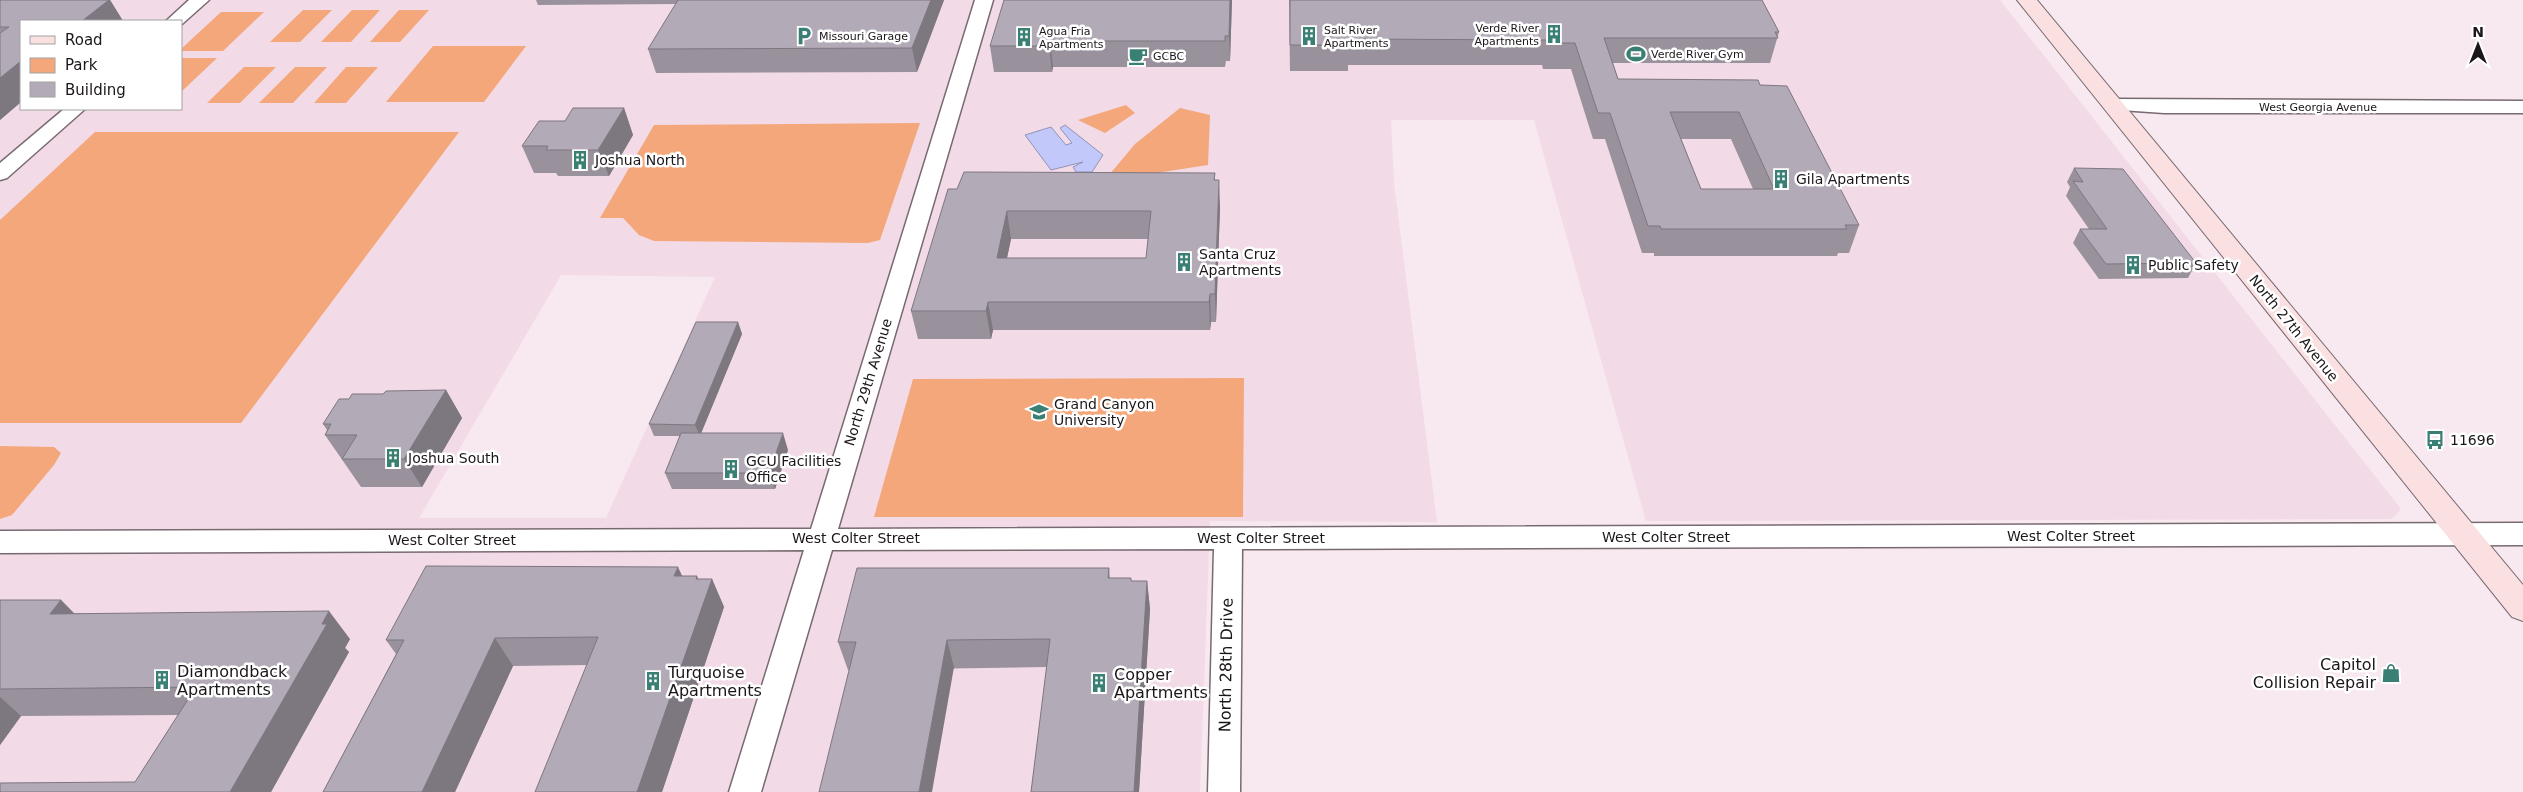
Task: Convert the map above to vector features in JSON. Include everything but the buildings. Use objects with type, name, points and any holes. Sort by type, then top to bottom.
[{"type":"main road","name":"North 27th Avenue","points":[[2027,0],[2523,608]]},
{"type":"street","points":[[176,20],[200,0]]},
{"type":"street","name":"North 29th Avenue","points":[[745,792],[984,0]]},
{"type":"street","name":"West Georgia Avenue","points":[[2113,105],[2164,107],[2523,107]]},
{"type":"street","points":[[0,174],[74,110]]},
{"type":"street","name":"West Colter Street","points":[[0,542],[2523,534]]},
{"type":"street","name":"North 28th Drive","points":[[1224,792],[1228,538]]},
{"type":"shaded area","name":"Grand Canyon University","points":[[0,0],[2000,0],[2401,509],[2392,519],[1646,521],[1534,120],[1391,120],[1394,184],[1437,522],[1210,521],[1200,792],[0,792]],"holes":[[[561,275],[715,277],[606,518],[419,518]]]},
{"type":"green space","points":[[303,10],[332,10],[300,42],[270,42]]},
{"type":"green space","points":[[352,10],[380,10],[351,42],[321,42]]},
{"type":"green space","points":[[399,10],[429,10],[400,42],[370,42]]},
{"type":"green space","points":[[221,12],[264,12],[223,51],[182,51],[182,48]]},
{"type":"green space","points":[[433,46],[526,46],[484,102],[386,102]]},
{"type":"green space","points":[[182,58],[217,58],[182,91]]},
{"type":"green space","points":[[244,67],[276,67],[240,103],[207,103]]},
{"type":"green space","points":[[295,67],[327,67],[293,103],[259,103]]},
{"type":"green space","points":[[346,67],[378,67],[346,103],[314,103]]},
{"type":"green space","points":[[1126,105],[1135,113],[1105,133],[1078,120]]},
{"type":"green space","points":[[1180,108],[1210,115],[1208,165],[1104,181],[1135,144]]},
{"type":"green space","points":[[920,123],[880,240],[868,243],[654,241],[639,235],[623,218],[600,218],[654,125]]},
{"type":"green space","points":[[95,132],[459,132],[241,423],[0,423],[0,220]]},
{"type":"green space","points":[[1244,378],[1243,517],[874,517],[913,379]]},
{"type":"green space","points":[[0,446],[54,447],[61,453],[54,465],[12,515],[0,519]]},
{"type":"water","points":[[1065,125],[1103,155],[1092,172],[1076,172],[1073,167],[1083,162],[1051,170],[1025,135],[1051,127],[1066,145],[1072,143],[1060,128]]},
{"type":"place","name":"Verde River Apartments","points":[[1554,34]]},
{"type":"place","name":"Missouri Garage","points":[[804,36]]},
{"type":"place","name":"Salt River Apartments","points":[[1309,36]]},
{"type":"place","name":"Agua Fria Apartments","points":[[1024,37]]},
{"type":"place","name":"Verde River Gym","points":[[1636,54]]},
{"type":"place","name":"GCBC","points":[[1138,56]]},
{"type":"place","name":"Joshua North","points":[[580,160]]},
{"type":"place","name":"Gila Apartments","points":[[1781,179]]},
{"type":"place","name":"Santa Cruz Apartments","points":[[1184,262]]},
{"type":"place","name":"Public Safety","points":[[2133,265]]},
{"type":"place","name":"Grand Canyon University","points":[[1039,412]]},
{"type":"place","name":"11696","points":[[2435,440]]},
{"type":"place","name":"Joshua South","points":[[393,458]]},
{"type":"place","name":"GCU Facilities Office","points":[[731,469]]},
{"type":"place","name":"Capitol Collision Repair","points":[[2391,673]]},
{"type":"place","name":"Diamondback Apartments","points":[[162,680]]},
{"type":"place","name":"Turquoise Apartments","points":[[653,681]]},
{"type":"place","name":"Copper Apartments","points":[[1099,683]]}]
